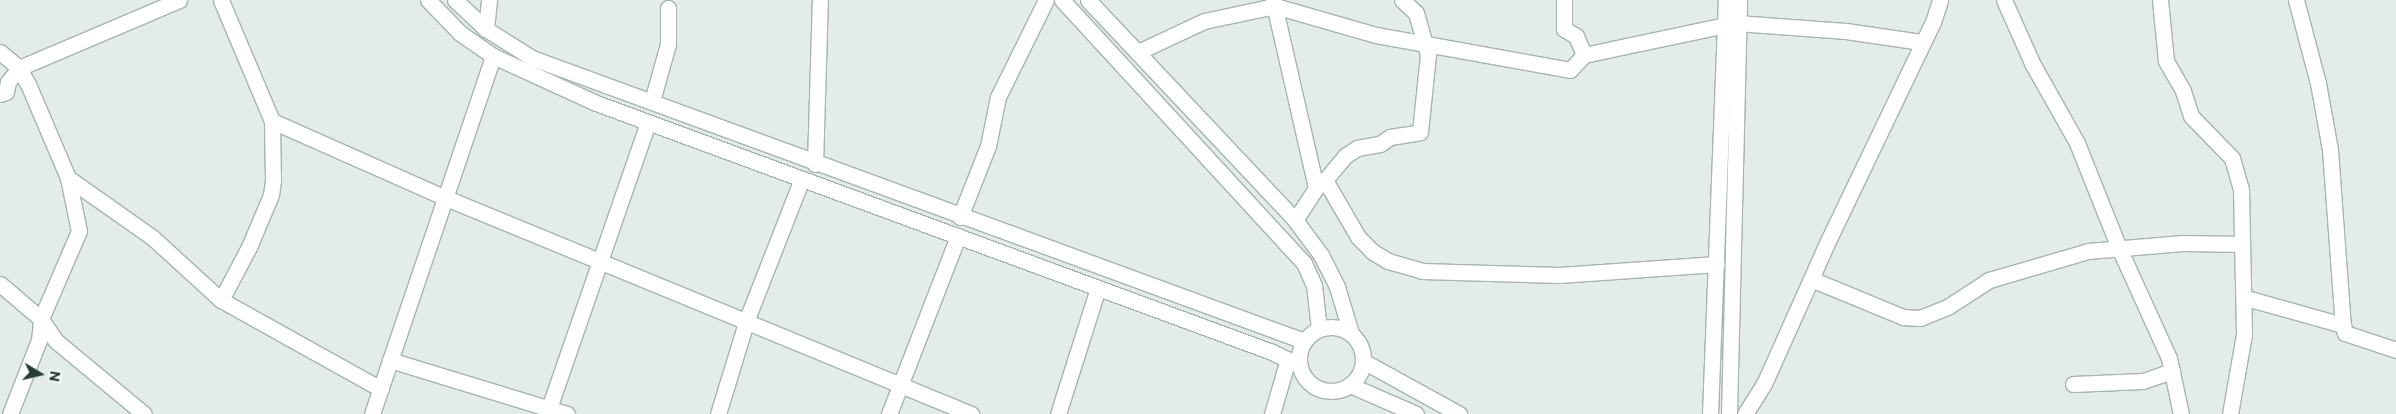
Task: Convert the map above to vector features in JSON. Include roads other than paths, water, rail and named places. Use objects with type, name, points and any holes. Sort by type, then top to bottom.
[{"type":"street","points":[[0,94],[6,92],[8,82],[18,68],[178,0]]},
{"type":"street","points":[[221,0],[272,121],[271,195],[249,247],[221,300]]},
{"type":"street","points":[[428,0],[460,33],[493,56],[596,103],[1293,362],[1306,379],[1319,389],[1330,392],[1350,385],[1361,371],[1363,361],[1362,348],[1351,333],[1340,294],[1321,255],[1296,220],[1088,0]]},
{"type":"street","points":[[455,0],[486,29],[532,58],[960,217],[1304,341]]},
{"type":"street","points":[[486,29],[489,0]]},
{"type":"street","points":[[816,164],[820,0]]},
{"type":"street","points":[[960,217],[988,146],[998,97],[1046,0]]},
{"type":"street","points":[[1062,0],[1304,263],[1314,285],[1319,329]]},
{"type":"street","points":[[1296,220],[1321,184],[1345,156],[1357,148],[1380,144],[1390,137],[1420,132],[1428,55],[1416,13],[1402,0]]},
{"type":"street","points":[[1564,0],[1564,30],[1576,36],[1584,55]]},
{"type":"street","points":[[1726,0],[1731,24],[1729,414]]},
{"type":"street","points":[[1710,414],[1731,24],[1738,0]]},
{"type":"street","points":[[1745,414],[1764,384],[1921,42],[1933,22],[1940,0]]},
{"type":"street","points":[[2004,0],[2032,63],[2077,143],[2119,248],[2169,358],[2181,414]]},
{"type":"street","points":[[2160,0],[2165,56],[2183,91],[2191,116],[2232,158],[2241,189],[2242,244],[2246,298],[2244,334],[2230,414]]},
{"type":"street","points":[[2296,0],[2318,83],[2330,150],[2345,333],[2396,350]]},
{"type":"street","points":[[1138,52],[1204,21],[1274,3],[1425,45],[1570,70],[1584,55],[1731,24],[1846,31],[1921,42]]},
{"type":"street","points":[[1274,3],[1321,184],[1358,237],[1373,252],[1388,261],[1422,271],[1559,276],[1717,264]]},
{"type":"street","points":[[652,101],[668,44],[668,8]]},
{"type":"street","points":[[0,52],[18,68],[68,178],[79,230],[41,318],[39,340],[10,414]]},
{"type":"street","points":[[372,414],[493,56]]},
{"type":"street","points":[[272,121],[446,198],[747,319],[898,385],[971,414]]},
{"type":"street","points":[[548,411],[648,122]]},
{"type":"street","points":[[68,178],[153,238],[221,300],[381,389]]},
{"type":"street","points":[[718,414],[747,319],[802,179]]},
{"type":"street","points":[[889,414],[898,385],[958,236]]},
{"type":"street","points":[[1811,279],[1903,317],[1920,318],[1949,306],[1989,280],[2020,268],[2088,251],[2183,243],[2242,244]]},
{"type":"street","points":[[0,284],[41,318],[56,340],[144,414]]},
{"type":"street","points":[[1058,414],[1098,288]]},
{"type":"street","points":[[2246,298],[2344,325]]},
{"type":"street","points":[[1272,414],[1293,362],[1304,341],[1319,329],[1332,326],[1351,333]]},
{"type":"street","points":[[390,360],[548,411],[567,414]]},
{"type":"street","points":[[1363,361],[1459,414]]},
{"type":"street","points":[[2073,384],[2144,380],[2172,371]]},
{"type":"street","points":[[1350,385],[1416,414]]}]
